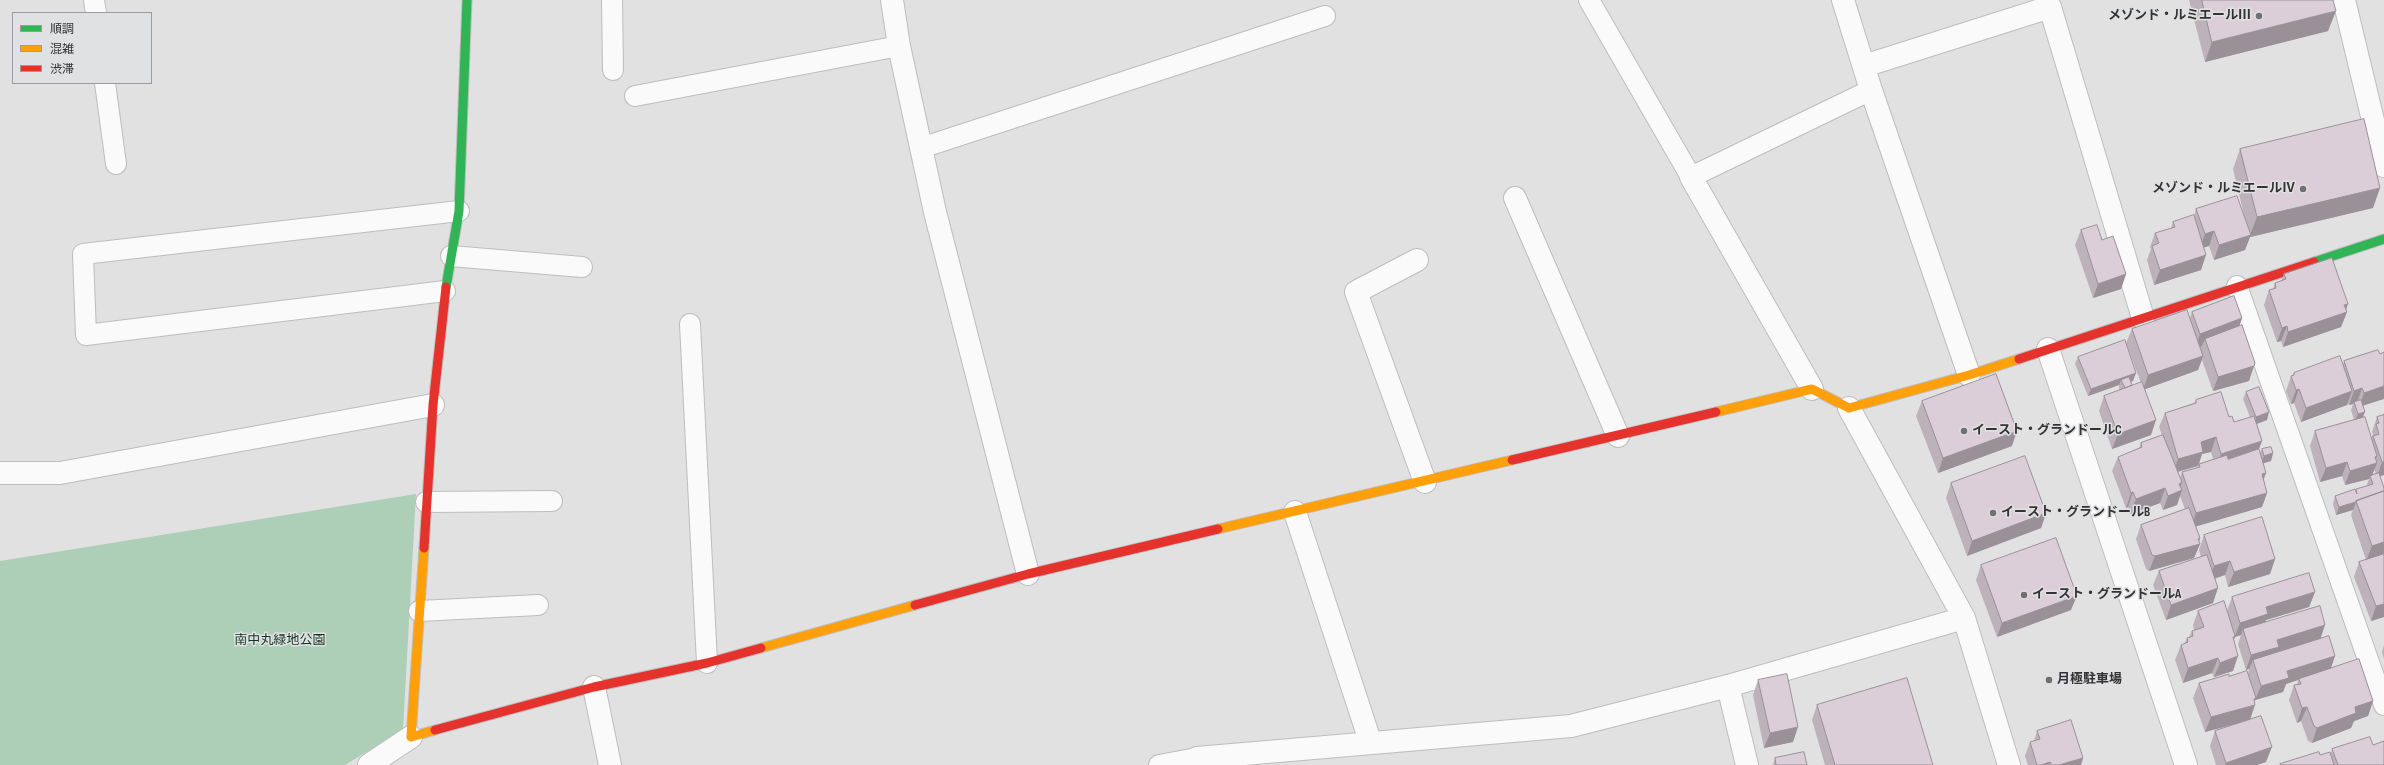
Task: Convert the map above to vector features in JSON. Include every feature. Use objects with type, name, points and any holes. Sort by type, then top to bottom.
[{"type":"street","points":[[411,737],[433,405],[445,291],[459,211],[467,0]]},
{"type":"street","points":[[892,0],[899,46],[937,220],[1028,574]]},
{"type":"street","points":[[1844,0],[1871,90],[1969,375]]},
{"type":"street","points":[[2344,0],[2384,166]]},
{"type":"street","points":[[1864,66],[2050,7],[2143,318]]},
{"type":"street","points":[[1691,177],[1812,389],[1849,408],[1964,618],[2009,765]]},
{"type":"street","points":[[1515,198],[1618,436]]},
{"type":"street","points":[[1849,408],[1969,375],[2384,239]]},
{"type":"street","points":[[1417,260],[1356,292],[1426,482]]},
{"type":"street","points":[[2048,349],[2186,765]]},
{"type":"street","points":[[369,765],[411,737],[594,687],[708,663],[1028,574],[1426,482],[1812,389]]},
{"type":"street","points":[[0,472],[60,473],[433,405]]},
{"type":"street","points":[[1295,512],[1370,741]]},
{"type":"street","points":[[1196,758],[1292,758],[1370,741],[1571,726],[1728,686],[1964,618]]},
{"type":"street","points":[[1728,686],[1748,765]]},
{"type":"street","points":[[594,687],[610,765]]},
{"type":"lane","points":[[94,0],[96,12]]},
{"type":"lane","points":[[612,0],[613,70]]},
{"type":"lane","points":[[1589,0],[1691,177],[1871,90]]},
{"type":"lane","points":[[921,148],[1325,16]]},
{"type":"lane","points":[[635,96],[899,46]]},
{"type":"lane","points":[[105,84],[116,164]]},
{"type":"lane","points":[[445,291],[86,335],[83,254],[459,211]]},
{"type":"lane","points":[[451,256],[582,267]]},
{"type":"lane","points":[[2237,286],[2384,705]]},
{"type":"lane","points":[[690,324],[708,663]]},
{"type":"lane","points":[[426,502],[552,501]]},
{"type":"lane","points":[[419,611],[538,605]]},
{"type":"lane","points":[[1159,765],[1196,758]]},
{"type":"green space","name":"南中丸緑地公園","points":[[416,494],[403,730],[345,765],[0,765],[0,561]]},
{"type":"building","points":[[2202,0],[2333,0],[2336,11],[2212,42]]},
{"type":"building","name":"メゾンド・ルミエールⅣ","points":[[2364,119],[2380,188],[2257,217],[2240,149]]},
{"type":"building","points":[[2237,196],[2251,235],[2219,245],[2214,231],[2205,234],[2196,209]]},
{"type":"building","points":[[2194,215],[2206,255],[2160,270],[2152,246],[2159,243],[2155,233],[2175,227],[2173,222]]},
{"type":"building","points":[[2097,225],[2102,240],[2113,236],[2126,274],[2098,284],[2081,230]]},
{"type":"building","points":[[2332,258],[2348,304],[2344,305],[2347,312],[2288,332],[2287,326],[2282,328],[2269,290],[2276,288],[2275,283],[2286,279],[2284,274]]},
{"type":"building","points":[[2234,296],[2242,318],[2200,334],[2192,312]]},
{"type":"building","points":[[2187,310],[2203,356],[2148,375],[2132,329]]},
{"type":"building","points":[[2242,325],[2255,363],[2254,366],[2218,377],[2205,339]]},
{"type":"building","points":[[2125,340],[2136,373],[2091,389],[2078,357]]},
{"type":"building","points":[[2378,350],[2380,354],[2384,352],[2384,386],[2364,393],[2362,388],[2354,391],[2344,361]]},
{"type":"building","points":[[2340,356],[2352,391],[2306,408],[2299,389],[2296,390],[2291,376],[2294,375],[2294,373]]},
{"type":"building","name":"イースト・グランドールC","points":[[1996,374],[2017,431],[1943,458],[1922,401]]},
{"type":"building","points":[[2129,377],[2132,385],[2125,388],[2121,380]]},
{"type":"building","points":[[2142,382],[2156,420],[2118,434],[2104,396]]},
{"type":"building","points":[[2259,387],[2269,412],[2256,417],[2246,392]]},
{"type":"building","points":[[2221,392],[2229,417],[2232,416],[2234,422],[2254,416],[2262,441],[2221,454],[2216,437],[2201,442],[2203,452],[2178,459],[2165,413],[2196,403],[2196,400]]},
{"type":"building","points":[[2361,400],[2365,412],[2358,414],[2354,402]]},
{"type":"building","points":[[2384,415],[2384,462],[2382,462],[2373,436],[2379,434],[2376,424],[2379,423],[2377,417]]},
{"type":"building","points":[[2365,417],[2377,456],[2375,457],[2377,463],[2350,471],[2347,462],[2326,468],[2315,431]]},
{"type":"building","points":[[2163,435],[2182,482],[2179,484],[2182,490],[2168,496],[2165,488],[2136,499],[2133,492],[2131,493],[2118,457],[2142,447],[2141,443]]},
{"type":"building","points":[[2271,447],[2273,453],[2264,456],[2262,449]]},
{"type":"building","points":[[2259,449],[2266,473],[2262,474],[2267,493],[2196,513],[2182,472],[2200,467],[2199,464],[2227,455],[2228,459]]},
{"type":"building","name":"イースト・グランドールB","points":[[2025,456],[2046,513],[1972,541],[1951,483]]},
{"type":"building","points":[[2379,473],[2384,491],[2339,507],[2335,496],[2355,489],[2357,494],[2356,489],[2373,484],[2370,476]]},
{"type":"building","points":[[2384,491],[2384,542],[2372,546],[2356,501]]},
{"type":"building","points":[[2189,508],[2200,538],[2198,539],[2200,544],[2155,556],[2152,555],[2141,525]]},
{"type":"building","points":[[2262,517],[2275,559],[2234,572],[2230,561],[2214,566],[2204,535]]},
{"type":"building","name":"イースト・グランドールA","points":[[2056,538],[2077,596],[2002,623],[1981,565]]},
{"type":"building","points":[[2384,554],[2384,604],[2376,606],[2359,562]]},
{"type":"building","points":[[2207,555],[2218,588],[2171,605],[2159,571]]},
{"type":"building","points":[[2309,573],[2315,592],[2266,607],[2268,614],[2240,623],[2232,597]]},
{"type":"building","points":[[2224,601],[2235,636],[2233,637],[2238,656],[2220,663],[2218,658],[2188,668],[2181,645],[2188,642],[2187,638],[2193,636],[2192,631],[2204,627],[2198,611]]},
{"type":"building","points":[[2320,606],[2325,625],[2277,640],[2279,647],[2251,655],[2243,629]]},
{"type":"building","points":[[2329,636],[2335,656],[2287,671],[2289,678],[2261,686],[2253,660]]},
{"type":"building","points":[[2359,659],[2373,701],[2355,707],[2356,713],[2317,728],[2314,726],[2307,707],[2302,708],[2294,685],[2301,684],[2299,679]]},
{"type":"building","points":[[2247,671],[2256,698],[2254,699],[2255,705],[2211,717],[2199,683],[2229,674],[2229,676]]},
{"type":"building","points":[[1787,674],[1798,727],[1770,733],[1758,680]]},
{"type":"building","points":[[1907,678],[1933,765],[1835,765],[1817,705]]},
{"type":"building","points":[[2261,716],[2272,747],[2226,763],[2215,731]]},
{"type":"building","points":[[2071,720],[2083,758],[2059,765],[2052,765],[2050,762],[2037,765],[2030,742],[2040,739],[2037,731]]},
{"type":"building","points":[[2370,737],[2373,745],[2384,741],[2384,765],[2338,765],[2332,749]]},
{"type":"building","points":[[1804,752],[1807,765],[1776,765],[1775,758]]},
{"type":"building","points":[[2319,752],[2320,755],[2330,752],[2334,765],[2280,764]]},
{"type":"traffic: fast","points":[[446,287],[459,211],[467,0]]},
{"type":"traffic: fast","points":[[2314,262],[2384,239]]},
{"type":"traffic: slow","points":[[1716,412],[1812,389],[1849,408],[1969,375],[2019,359]]},
{"type":"traffic: slow","points":[[1218,529],[1512,460]]},
{"type":"traffic: slow","points":[[424,548],[411,737],[435,730]]},
{"type":"traffic: slow","points":[[761,648],[915,605]]},
{"type":"traffic: jam","points":[[2019,359],[2314,262]]},
{"type":"traffic: jam","points":[[424,548],[433,405],[446,287]]},
{"type":"traffic: jam","points":[[1512,460],[1716,412]]},
{"type":"traffic: jam","points":[[915,605],[1028,574],[1218,529]]},
{"type":"traffic: jam","points":[[435,730],[594,687],[707,663],[761,648]]},
{"type":"place","name":"メゾンド・ルミエールⅢ","points":[[2259,16]]},
{"type":"place","name":"メゾンド・ルミエールⅣ","points":[[2303,189]]},
{"type":"place","name":"イースト・グランドールC","points":[[1964,431]]},
{"type":"place","name":"イースト・グランドールB","points":[[1993,513]]},
{"type":"place","name":"イースト・グランドールA","points":[[2024,595]]},
{"type":"place","name":"月極駐車場","points":[[2049,680]]}]
